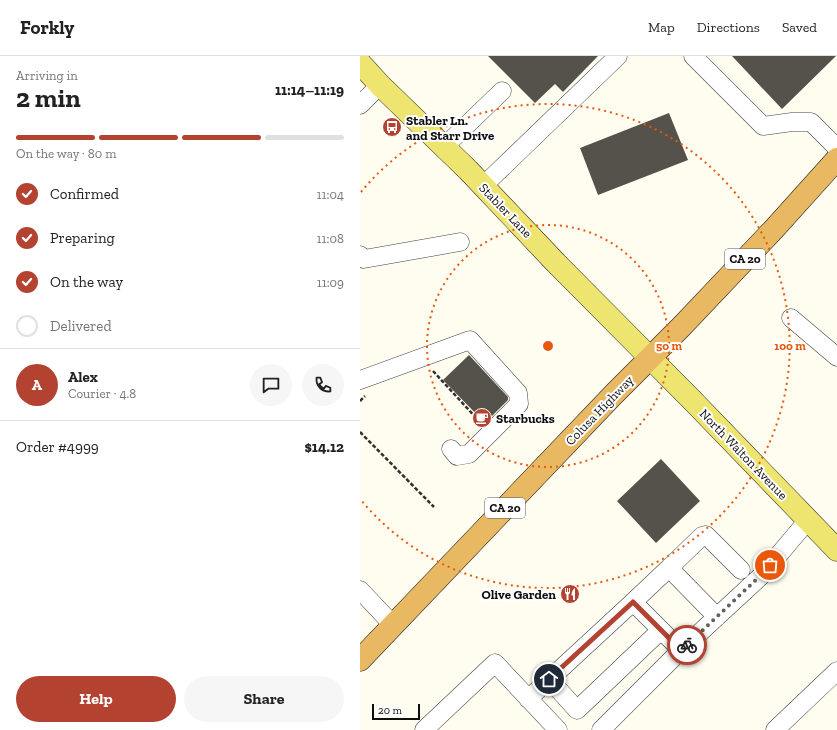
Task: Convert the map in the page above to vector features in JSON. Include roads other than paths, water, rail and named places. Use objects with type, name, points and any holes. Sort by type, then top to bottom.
[{"type":"highway","name":"Colusa Highway","points":[[360,660],[774,229],[837,159]]},
{"type":"main road","name":"Stabler Lane","points":[[360,63],[380,85],[483,186],[556,263],[651,358]]},
{"type":"main road","name":"North Walton Avenue","points":[[651,358],[837,550]]},
{"type":"lane","points":[[483,186],[618,56]]},
{"type":"lane","points":[[693,56],[763,126],[792,122],[811,122],[837,148]]},
{"type":"lane","points":[[360,105],[380,85]]},
{"type":"lane","points":[[444,147],[502,91]]},
{"type":"lane","points":[[360,255],[364,260],[460,242]]},
{"type":"lane","points":[[791,318],[837,357]]},
{"type":"lane","points":[[364,387],[424,363],[470,340],[518,393],[519,404],[469,454],[454,453]]},
{"type":"lane","points":[[601,730],[681,650],[760,576],[808,520]]},
{"type":"lane","points":[[528,699],[702,536],[706,535],[741,570]]},
{"type":"lane","points":[[669,568],[717,617]]},
{"type":"lane","points":[[360,590],[393,625]]},
{"type":"lane","points":[[633,602],[681,650]]},
{"type":"lane","points":[[549,679],[577,710],[660,630]]},
{"type":"lane","points":[[424,730],[495,663],[558,730]]},
{"type":"lane","points":[[775,730],[837,671]]},
{"type":"place","name":"Stabler Ln. and Starr Drive","points":[[392,127]]},
{"type":"place","name":"Starbucks","points":[[482,418]]},
{"type":"place","name":"Olive Garden","points":[[570,594]]}]
